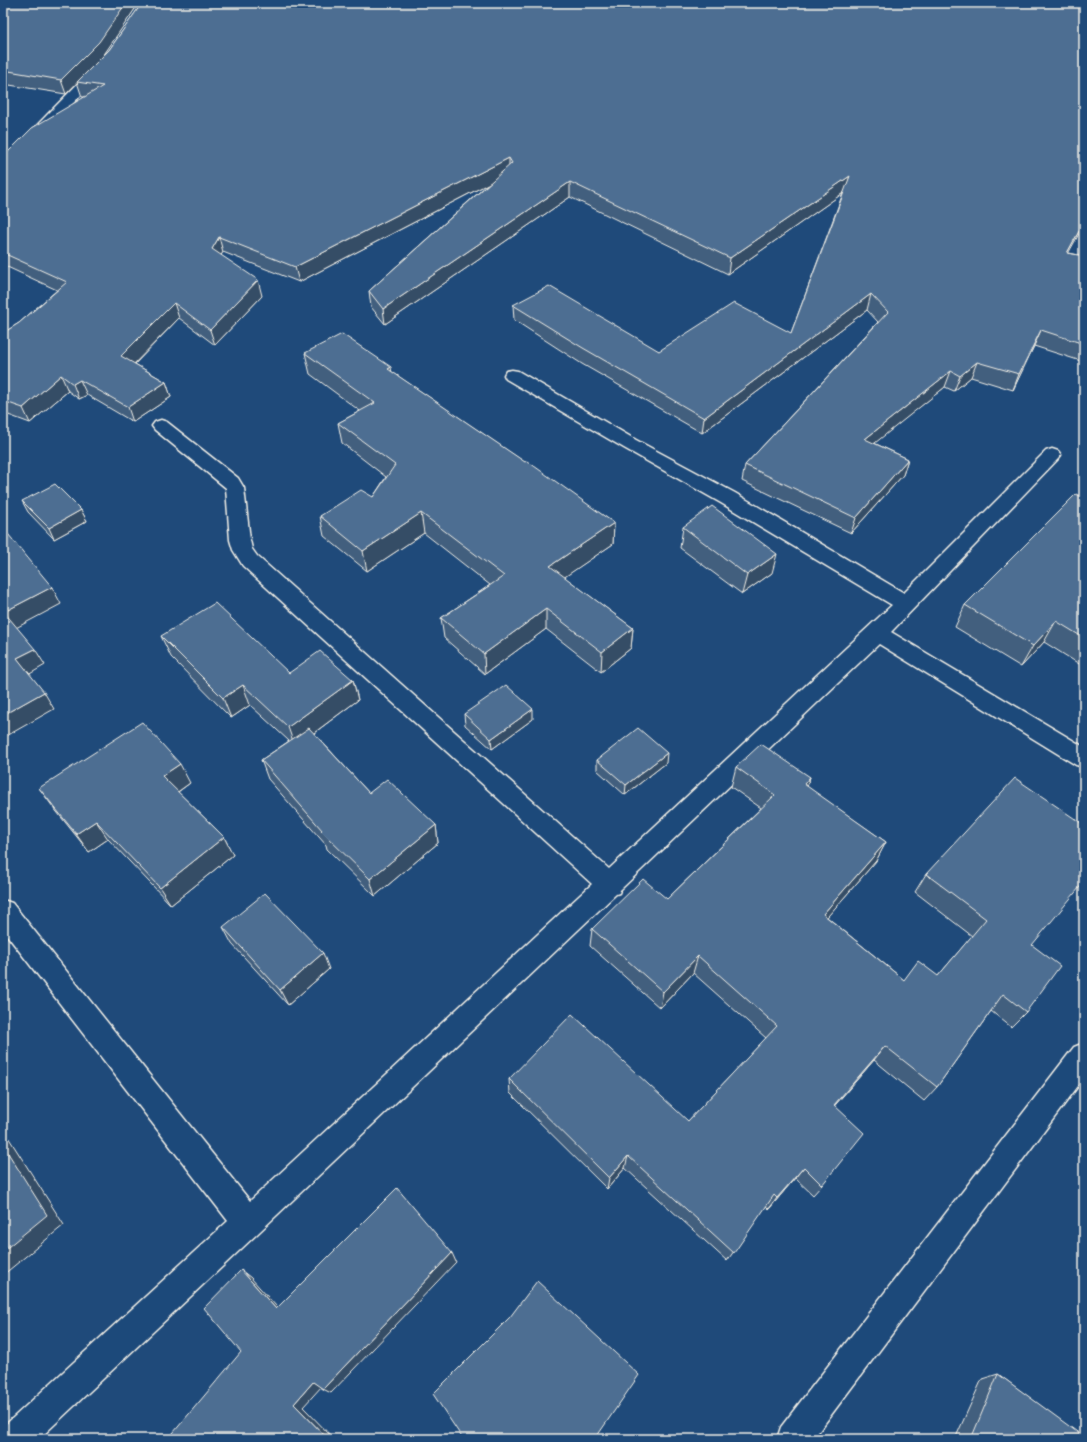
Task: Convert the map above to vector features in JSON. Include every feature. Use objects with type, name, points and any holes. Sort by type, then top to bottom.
[{"type":"street","points":[[3,168],[108,60]]},
{"type":"street","points":[[512,375],[630,444],[728,498],[906,604]]},
{"type":"street","points":[[161,426],[231,482],[235,488],[240,540],[243,550],[250,561],[610,885]]},
{"type":"street","points":[[15,1439],[610,885],[877,633],[1052,454]]},
{"type":"street","points":[[877,633],[1084,758]]},
{"type":"street","points":[[3,911],[248,1223]]},
{"type":"street","points":[[793,1439],[1084,1056]]},
{"type":"building","points":[[3,3],[126,3],[99,42],[61,80],[3,70]]},
{"type":"building","points":[[142,3],[1084,3],[1084,222],[1067,253],[1084,256],[1084,344],[1041,330],[1019,374],[977,362],[960,376],[951,371],[865,439],[908,459],[856,518],[745,465],[888,312],[871,294],[704,418],[583,348],[513,305],[549,286],[659,351],[734,303],[791,333],[850,176],[730,258],[570,182],[383,309],[369,291],[512,163],[509,158],[295,267],[219,237],[212,249],[258,280],[210,330],[174,303],[121,356],[166,382],[128,407],[80,380],[73,384],[61,375],[23,408],[3,401],[3,333],[19,323],[67,282],[3,253],[3,157],[32,128],[103,86],[77,82],[109,50]]},
{"type":"building","points":[[342,334],[391,367],[388,369],[525,462],[527,461],[614,523],[550,566],[633,628],[602,652],[546,609],[484,654],[441,618],[504,576],[421,513],[363,551],[320,516],[361,490],[373,497],[395,465],[338,423],[375,403],[305,353]]},
{"type":"building","points":[[55,484],[81,510],[49,528],[22,501]]},
{"type":"building","points":[[1076,494],[1084,498],[1084,638],[1056,621],[1033,646],[965,605]]},
{"type":"building","points":[[712,506],[777,554],[747,575],[683,527]]},
{"type":"building","points":[[3,528],[52,587],[4,612],[35,649],[17,658],[44,692],[3,715]]},
{"type":"building","points":[[215,603],[289,673],[320,651],[353,680],[288,727],[243,685],[223,698],[161,636]]},
{"type":"building","points":[[506,685],[533,709],[491,739],[464,714]]},
{"type":"building","points":[[142,722],[180,764],[162,776],[224,837],[160,888],[96,821],[76,834],[39,788]]},
{"type":"building","points":[[309,728],[369,793],[387,779],[436,825],[370,879],[321,831],[322,830],[261,760]]},
{"type":"building","points":[[638,728],[667,753],[626,785],[597,760]]},
{"type":"building","points":[[761,744],[810,777],[804,784],[886,842],[823,914],[904,980],[918,961],[938,976],[986,919],[926,874],[1015,778],[1084,825],[1084,882],[1032,945],[1060,966],[1026,1012],[1003,994],[937,1087],[885,1046],[834,1105],[864,1133],[822,1185],[804,1167],[777,1198],[774,1195],[734,1253],[628,1156],[609,1178],[509,1079],[572,1014],[688,1121],[777,1026],[698,956],[663,992],[592,929],[643,879],[667,899],[775,795],[736,767]]},
{"type":"building","points":[[265,893],[323,953],[280,990],[223,927]]},
{"type":"building","points":[[3,1145],[47,1215],[3,1251]]},
{"type":"building","points":[[397,1188],[452,1253],[323,1389],[313,1382],[294,1404],[328,1439],[168,1439],[241,1352],[204,1308],[241,1270],[276,1309]]},
{"type":"building","points":[[537,1281],[639,1375],[595,1439],[463,1439],[433,1394],[510,1317]]},
{"type":"building","points":[[998,1374],[1084,1437],[1084,1439],[971,1439]]}]
